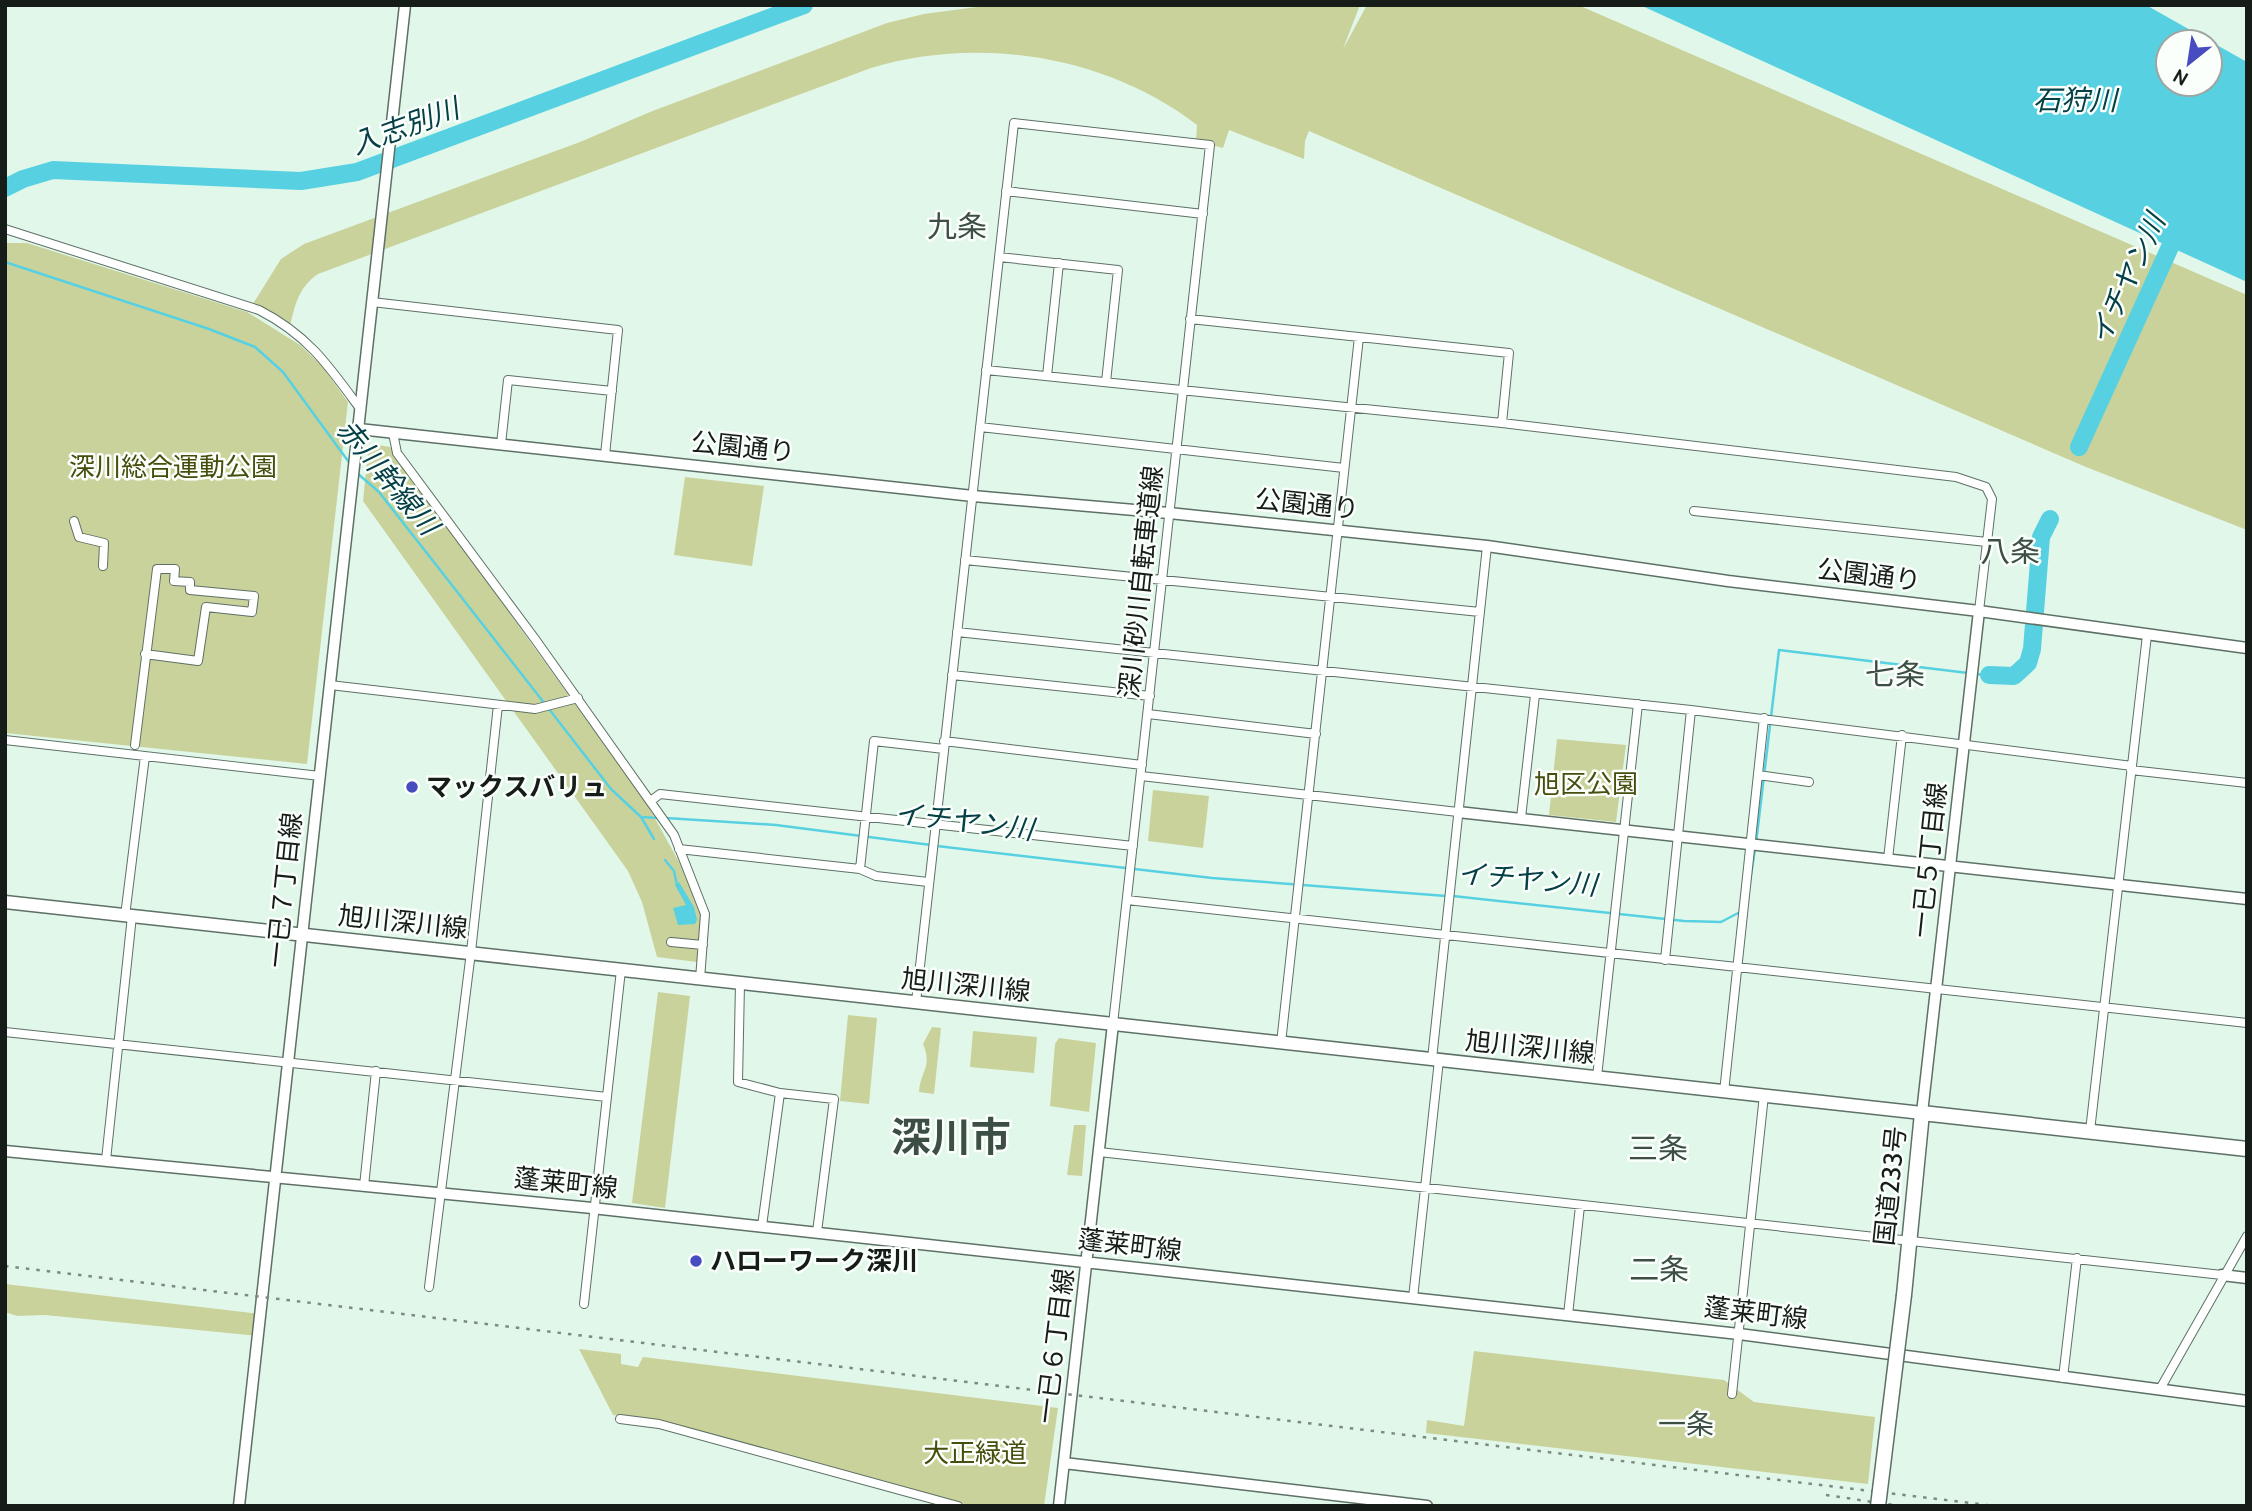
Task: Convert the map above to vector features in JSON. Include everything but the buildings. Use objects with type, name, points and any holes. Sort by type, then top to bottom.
[{"type":"highway","name":"国道233号","points":[[1878,1506],[1904,1296],[1922,1113],[2247,1149]]},
{"type":"main road","name":"旭川深川線","points":[[5,902],[1922,1113]]},
{"type":"street","name":"一已７丁目線","points":[[239,1506],[405,5]]},
{"type":"street","name":"深川砂川自転車道線","points":[[1006,191],[1013,123],[1210,145],[1113,1024]]},
{"type":"street","points":[[916,1002],[1006,191],[1203,214]]},
{"type":"street","points":[[5,229],[259,310],[290,326],[328,366],[361,410]]},
{"type":"street","points":[[999,257],[1118,270],[1106,382]]},
{"type":"street","points":[[1047,376],[1059,263]]},
{"type":"street","points":[[372,302],[618,330],[605,455]]},
{"type":"street","points":[[1190,319],[1509,353],[1502,423]]},
{"type":"street","points":[[1281,1043],[1359,337]]},
{"type":"street","points":[[986,370],[1502,423],[1956,477],[1986,488],[1992,499],[1979,611]]},
{"type":"street","points":[[501,444],[508,380],[612,391]]},
{"type":"street","points":[[980,427],[1343,468]]},
{"type":"street","name":"公園通り","points":[[359,429],[973,496],[1337,529],[1488,546],[1740,583],[1979,611],[2247,649]]},
{"type":"street","points":[[393,433],[397,453],[652,800],[679,849],[705,914],[700,979]]},
{"type":"street","points":[[1694,511],[1987,542]]},
{"type":"street","points":[[74,521],[79,537],[104,543],[103,566]]},
{"type":"street","points":[[1413,1298],[1436,1060],[1444,936],[1488,546]]},
{"type":"street","points":[[965,560],[1480,612]]},
{"type":"street","points":[[135,745],[145,654],[157,569],[175,569],[174,581],[190,582],[190,590],[254,596],[252,612],[206,607],[198,661],[145,654]]},
{"type":"street","name":"一已５丁目線","points":[[1922,1113],[1979,611]]},
{"type":"street","points":[[957,632],[1764,718],[2247,783]]},
{"type":"street","points":[[2090,1131],[2147,635]]},
{"type":"street","points":[[952,675],[1150,696]]},
{"type":"street","points":[[330,685],[535,709],[578,698]]},
{"type":"street","points":[[1521,818],[1535,695]]},
{"type":"street","points":[[1597,1077],[1638,704]]},
{"type":"street","points":[[429,1287],[443,1193],[498,705]]},
{"type":"street","points":[[1665,960],[1691,710]]},
{"type":"street","points":[[1148,714],[1316,734]]},
{"type":"street","points":[[1724,1092],[1764,718]]},
{"type":"street","points":[[1888,859],[1902,735]]},
{"type":"street","points":[[5,740],[320,776]]},
{"type":"street","points":[[860,869],[874,741],[944,745],[1142,765]]},
{"type":"street","points":[[106,1160],[145,756]]},
{"type":"street","points":[[1758,775],[1809,782]]},
{"type":"street","points":[[1141,776],[2247,899]]},
{"type":"street","points":[[652,800],[660,794],[1133,846]]},
{"type":"street","points":[[679,849],[860,869],[876,876],[928,882]]},
{"type":"street","points":[[1127,900],[2247,1023]]},
{"type":"street","points":[[671,942],[703,946]]},
{"type":"street","points":[[584,1304],[592,1208],[621,970]]},
{"type":"street","points":[[740,984],[738,1082],[780,1093],[834,1099],[817,1232]]},
{"type":"street","name":"一已６丁目線","points":[[1059,1506],[1113,1024]]},
{"type":"street","points":[[5,1031],[607,1097]]},
{"type":"street","points":[[364,1186],[376,1072]]},
{"type":"street","points":[[762,1226],[780,1093]]},
{"type":"street","points":[[1732,1394],[1764,1095]]},
{"type":"street","name":"蓬莱町線","points":[[5,1151],[592,1208],[1087,1262],[1208,1278],[1739,1334],[2247,1401]]},
{"type":"street","points":[[1099,1152],[2247,1278]]},
{"type":"street","points":[[1568,1315],[1580,1206]]},
{"type":"street","points":[[2160,1390],[2222,1275],[2247,1236]]},
{"type":"street","points":[[2063,1378],[2077,1258]]},
{"type":"street","points":[[620,1419],[659,1424],[958,1506]]},
{"type":"street","points":[[1064,1463],[1427,1506]]},
{"type":"green space","points":[[992,5],[1360,5],[1343,49],[1367,5],[1578,5],[2247,295],[2247,530],[2086,467],[1309,131],[1305,141],[1304,159],[1229,130],[1223,148],[1196,141],[1197,125],[1162,101],[1124,82],[1041,58],[998,53],[955,53],[912,58],[871,68],[318,274],[302,290],[290,326],[251,307],[281,259],[304,244],[580,142],[650,112],[887,23],[924,14]]},
{"type":"green space","name":"深川総合運動公園","points":[[5,243],[27,243],[247,312],[300,345],[322,366],[348,402],[307,764],[5,733]]},
{"type":"green space","points":[[373,444],[390,447],[647,804],[679,862],[702,912],[697,962],[657,957],[642,902],[628,871],[363,501],[368,451]]},
{"type":"green space","points":[[685,477],[764,486],[752,566],[674,555]]},
{"type":"green space","name":"旭区公園","points":[[1557,739],[1626,745],[1616,822],[1549,815]]},
{"type":"green space","points":[[1153,790],[1209,796],[1203,848],[1148,841]]},
{"type":"green space","points":[[658,992],[690,996],[665,1208],[632,1203]]},
{"type":"green space","points":[[848,1015],[877,1018],[869,1104],[840,1101]]},
{"type":"green space","points":[[932,1027],[941,1028],[934,1094],[919,1092],[927,1058],[923,1044]]},
{"type":"green space","points":[[973,1031],[1037,1037],[1034,1073],[970,1067]]},
{"type":"green space","points":[[1059,1038],[1096,1043],[1089,1112],[1050,1106],[1055,1044]]},
{"type":"green space","points":[[1074,1125],[1086,1125],[1082,1176],[1067,1175]]},
{"type":"green space","points":[[5,1284],[260,1314],[258,1336],[45,1315],[17,1316],[5,1312]]},
{"type":"green space","name":"大正緑道","points":[[579,1349],[621,1354],[621,1364],[638,1367],[643,1357],[1058,1408],[1044,1506],[970,1506],[662,1422],[613,1415]]},
{"type":"green space","points":[[1474,1351],[1724,1380],[1754,1402],[1875,1417],[1868,1484],[1426,1433],[1427,1420],[1464,1426]]},
{"type":"water","name":"石狩川","points":[[1640,5],[2146,5],[2187,28],[2154,28],[2154,98],[2224,98],[2224,49],[2247,62],[2247,282]]},
{"type":"water","points":[[679,882],[694,907],[697,920],[695,924],[678,925],[673,908],[686,905],[675,885]]},
{"type":"waterway","name":"入志別川","points":[[5,188],[23,179],[53,170],[301,181],[357,172],[804,5]]},
{"type":"waterway","name":"イチヤン川","points":[[2079,447],[2180,225]]},
{"type":"waterway","name":"赤川幹線川","points":[[5,262],[209,329],[255,347],[283,372],[351,465]]},
{"type":"waterway","name":"赤川幹線川","points":[[357,473],[379,492],[545,704]]},
{"type":"waterway","name":"イチヤン川","points":[[1989,675],[2014,676],[2028,663],[2032,649],[2041,537],[2050,519]]},
{"type":"waterway","name":"イチヤン川","points":[[1756,843],[1779,650],[1968,673]]},
{"type":"waterway","name":"イチヤン川","points":[[1975,674],[1989,675]]},
{"type":"waterway","name":"赤川幹線川","points":[[549,709],[611,789],[641,817],[654,839]]},
{"type":"waterway","name":"イチヤン川","points":[[641,817],[659,818]]},
{"type":"waterway","name":"イチヤン川","points":[[666,818],[776,825],[931,845]]},
{"type":"waterway","name":"イチヤン川","points":[[937,846],[1212,878],[1446,896]]},
{"type":"waterway","name":"イチヤン川","points":[[1749,888],[1755,849]]},
{"type":"waterway","name":"赤川幹線川","points":[[665,860],[674,871],[677,885]]},
{"type":"waterway","name":"イチヤン川","points":[[1453,896],[1684,921],[1721,922],[1740,912]]},
{"type":"railway","points":[[5,1266],[1995,1506]]},
{"type":"railway","points":[[1826,1495],[1900,1506]]},
{"type":"place","name":"マックスバリュ","points":[[412,787]]},
{"type":"place","name":"ハローワーク深川","points":[[696,1261]]},
{"type":"district","name":"九条","points":[[957,227]]},
{"type":"district","name":"八条","points":[[2010,552]]},
{"type":"district","name":"七条","points":[[1895,675]]},
{"type":"district","name":"深川市","points":[[951,1137]]},
{"type":"district","name":"三条","points":[[1658,1149]]},
{"type":"district","name":"二条","points":[[1659,1270]]},
{"type":"district","name":"一条","points":[[1686,1424]]}]
